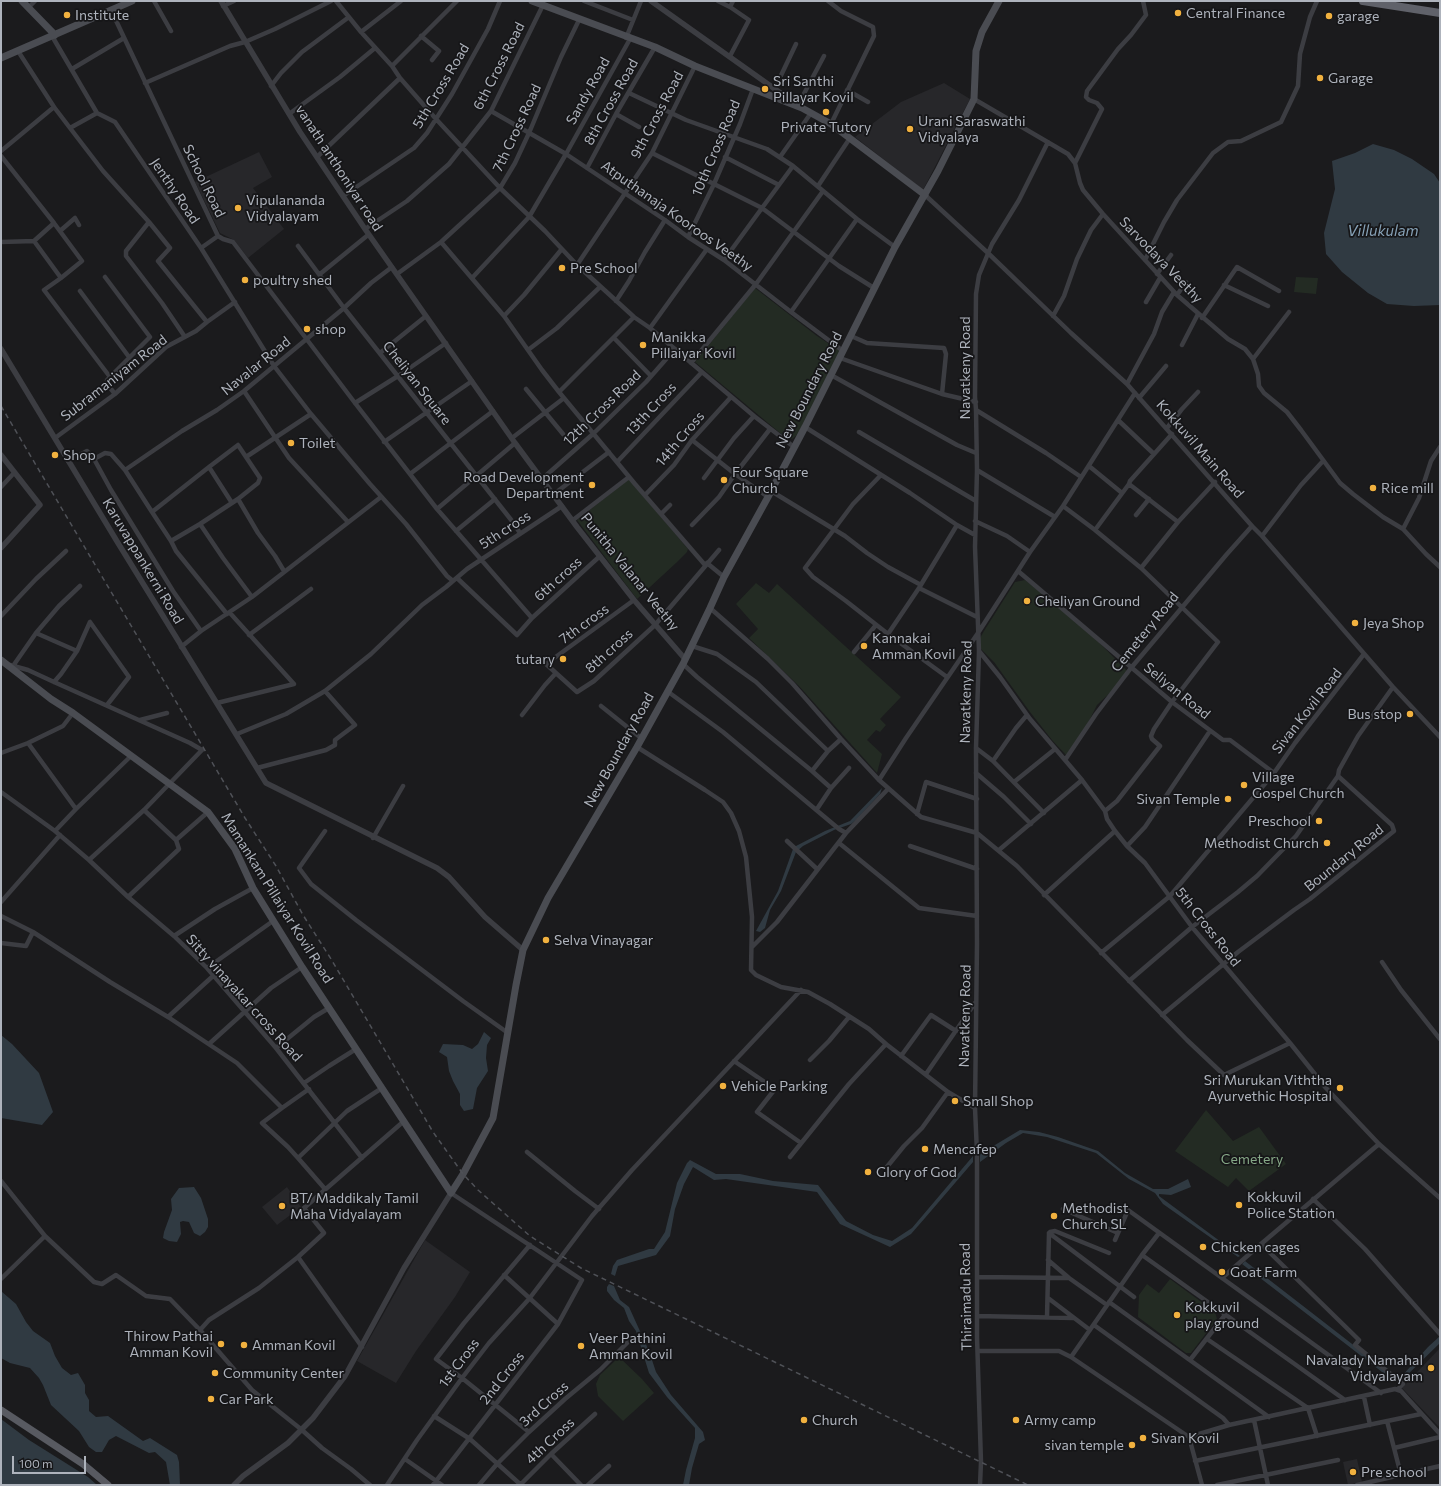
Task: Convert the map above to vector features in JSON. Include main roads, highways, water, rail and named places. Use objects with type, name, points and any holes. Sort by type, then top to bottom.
[{"type":"highway","points":[[1363,1],[1387,3],[1440,13]]},
{"type":"main road","points":[[22,1],[54,35]]},
{"type":"main road","points":[[1,58],[132,1]]},
{"type":"main road","points":[[532,1],[655,48],[695,66],[800,107],[830,124],[850,138],[925,195]]},
{"type":"main road","name":"New Boundary Road","points":[[451,1193],[464,1174],[493,1118],[523,950],[548,898],[636,747],[692,646],[724,578],[831,376],[895,247],[938,171],[974,99],[976,51],[982,32],[999,1]]},
{"type":"main road","name":"Mamankam Pillaiyar Kovil Road","points":[[7,664],[51,700],[73,714],[208,812],[234,849],[253,888],[273,921],[451,1193]]},
{"type":"main road","points":[[1,1410],[83,1464],[108,1485]]},
{"type":"water","name":"Villukulam","points":[[1373,144],[1394,150],[1412,159],[1434,174],[1440,183],[1440,305],[1414,306],[1387,304],[1368,293],[1342,272],[1326,254],[1324,233],[1335,189],[1332,161],[1355,153]]},
{"type":"water","points":[[882,788],[880,794],[851,824],[834,830],[803,846],[796,852],[781,891],[770,910],[765,928],[760,932],[756,931],[778,891],[793,849],[825,831],[850,821]]},
{"type":"water","points":[[484,1032],[491,1038],[487,1045],[486,1058],[488,1071],[477,1088],[473,1109],[464,1111],[460,1105],[460,1094],[449,1071],[447,1057],[439,1052],[443,1044],[463,1045],[472,1049],[478,1044]]},
{"type":"water","points":[[1,1035],[12,1044],[39,1073],[53,1112],[42,1125],[1,1118]]},
{"type":"water","points":[[1020,1130],[1039,1132],[1058,1137],[1098,1151],[1125,1173],[1153,1189],[1168,1189],[1188,1179],[1191,1187],[1171,1195],[1159,1194],[1159,1196],[1240,1256],[1238,1257],[1163,1204],[1155,1193],[1129,1179],[1096,1153],[1047,1137],[1023,1133],[1006,1143],[980,1162],[980,1154]]},
{"type":"water","points":[[973,1156],[973,1162],[911,1234],[890,1247],[840,1224],[817,1192],[726,1179],[714,1180],[693,1167],[684,1184],[675,1209],[670,1236],[656,1255],[618,1266],[615,1276],[611,1274],[613,1266],[617,1260],[649,1249],[654,1249],[665,1232],[677,1183],[690,1160],[716,1174],[740,1174],[773,1181],[818,1185],[846,1221],[873,1235],[892,1241],[912,1228]]},
{"type":"water","points":[[194,1187],[201,1198],[208,1219],[208,1227],[205,1232],[200,1236],[194,1233],[189,1222],[183,1221],[180,1222],[181,1234],[177,1242],[169,1241],[163,1238],[172,1210],[171,1199],[179,1188]]},
{"type":"water","points":[[1245,1261],[1396,1378],[1401,1377],[1440,1336],[1440,1343],[1400,1382],[1395,1382],[1242,1264]]},
{"type":"water","points":[[609,1284],[614,1286],[620,1300],[629,1307],[649,1351],[656,1372],[671,1395],[703,1432],[705,1440],[699,1444],[689,1485],[683,1485],[695,1438],[695,1428],[667,1397],[649,1373],[636,1331],[629,1321],[624,1308],[614,1300],[607,1291]]},
{"type":"water","points":[[1,1291],[16,1304],[33,1331],[50,1343],[62,1368],[71,1375],[78,1373],[85,1385],[85,1393],[89,1400],[89,1411],[96,1417],[108,1416],[143,1441],[150,1438],[177,1455],[179,1462],[180,1485],[170,1485],[166,1462],[155,1452],[149,1453],[116,1436],[109,1440],[102,1452],[96,1452],[89,1447],[79,1431],[51,1405],[43,1385],[30,1368],[10,1363],[1,1358]]},
{"type":"water","points":[[1,1419],[29,1440],[88,1477],[97,1485],[1,1485]]},
{"type":"railway","points":[[1,406],[433,1132],[463,1174],[478,1190],[530,1236],[581,1268],[1028,1485]]},
{"type":"place","name":"Central Finance","points":[[1178,13]]},
{"type":"place","name":"Institute","points":[[67,15]]},
{"type":"place","name":"garage","points":[[1329,16]]},
{"type":"place","name":"Garage","points":[[1320,78]]},
{"type":"place","name":"Sri Santhi Pillayar Kovil","points":[[765,89]]},
{"type":"place","name":"Private Tutory","points":[[826,112]]},
{"type":"place","name":"Urani Saraswathi Vidyalaya","points":[[910,129]]},
{"type":"place","name":"Vipulananda Vidyalayam","points":[[238,208]]},
{"type":"place","name":"Pre School","points":[[562,268]]},
{"type":"place","name":"poultry shed","points":[[245,280]]},
{"type":"place","name":"shop","points":[[307,329]]},
{"type":"place","name":"Manikka Pillaiyar Kovil","points":[[643,345]]},
{"type":"place","name":"Toilet","points":[[291,443]]},
{"type":"place","name":"Shop","points":[[55,455]]},
{"type":"place","name":"Four Square Church","points":[[724,480]]},
{"type":"place","name":"Road Development Department","points":[[592,485]]},
{"type":"place","name":"Rice mill","points":[[1373,488]]},
{"type":"place","name":"Cheliyan Ground","points":[[1027,601]]},
{"type":"place","name":"Jeya Shop","points":[[1355,623]]},
{"type":"place","name":"Kannakai Amman Kovil","points":[[864,646]]},
{"type":"place","name":"tutary","points":[[563,659]]},
{"type":"place","name":"Bus stop","points":[[1410,714]]},
{"type":"place","name":"Village Gospel Church","points":[[1244,785]]},
{"type":"place","name":"Sivan Temple","points":[[1228,799]]},
{"type":"place","name":"Preschool","points":[[1319,821]]},
{"type":"place","name":"Methodist Church","points":[[1327,843]]},
{"type":"place","name":"Selva Vinayagar","points":[[546,940]]},
{"type":"place","name":"Vehicle Parking","points":[[723,1086]]},
{"type":"place","name":"Sri Murukan Viththa Ayurvethic Hospital","points":[[1340,1088]]},
{"type":"place","name":"Small Shop","points":[[955,1101]]},
{"type":"place","name":"Mencafep","points":[[925,1149]]},
{"type":"place","name":"Glory of God","points":[[868,1172]]},
{"type":"place","name":"Kokkuvil Police Station","points":[[1239,1205]]},
{"type":"place","name":"BT/ Maddikaly Tamil Maha Vidyalayam","points":[[282,1206]]},
{"type":"place","name":"Methodist Church SL","points":[[1054,1216]]},
{"type":"place","name":"Chicken cages","points":[[1203,1247]]},
{"type":"place","name":"Goat Farm","points":[[1222,1272]]},
{"type":"place","name":"Kokkuvil play ground","points":[[1177,1315]]},
{"type":"place","name":"Thirow Pathai Amman Kovil","points":[[221,1344]]},
{"type":"place","name":"Amman Kovil","points":[[244,1345]]},
{"type":"place","name":"Veer Pathini Amman Kovil","points":[[581,1346]]},
{"type":"place","name":"Navalady Namahal Vidyalayam","points":[[1431,1368]]},
{"type":"place","name":"Community Center","points":[[215,1373]]},
{"type":"place","name":"Car Park","points":[[211,1399]]},
{"type":"place","name":"Church","points":[[804,1420]]},
{"type":"place","name":"Army camp","points":[[1016,1420]]},
{"type":"place","name":"Sivan Kovil","points":[[1143,1438]]},
{"type":"place","name":"sivan temple","points":[[1132,1445]]},
{"type":"place","name":"Pre school","points":[[1353,1472]]},
{"type":"park label","name":"Cemetery","points":[[1252,1159]]}]
